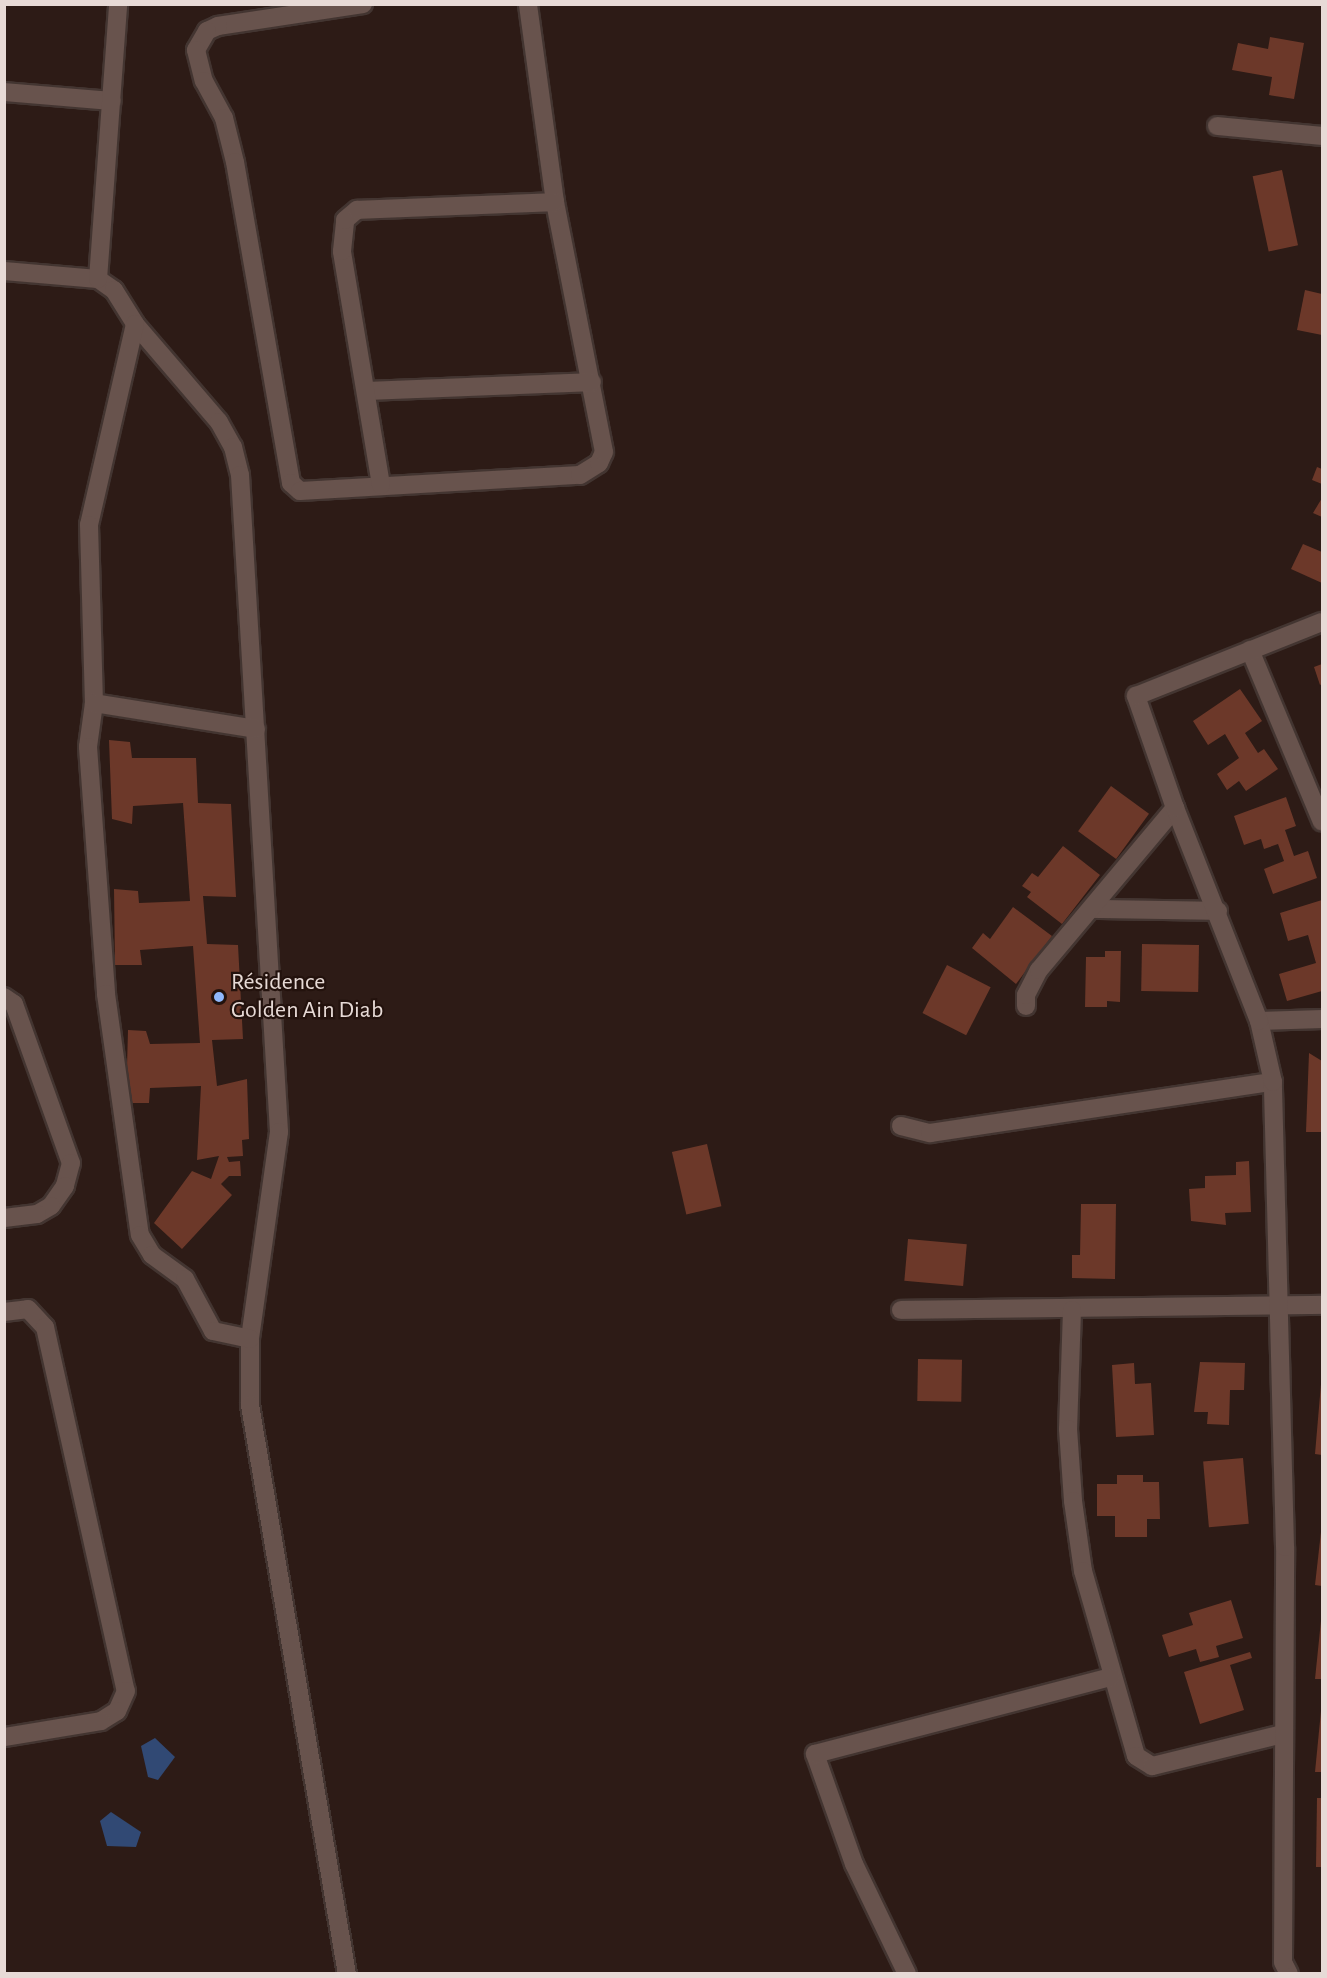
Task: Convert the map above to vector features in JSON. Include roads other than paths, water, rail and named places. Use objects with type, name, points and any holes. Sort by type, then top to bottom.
[{"type":"street","points":[[98,279],[118,4]]},
{"type":"street","points":[[363,4],[218,26],[207,31],[196,50],[204,81],[224,118],[235,162],[291,483],[300,491],[591,471],[604,452],[555,202],[528,4]]},
{"type":"street","points":[[4,92],[112,101]]},
{"type":"street","points":[[1217,126],[1322,139]]},
{"type":"street","points":[[381,485],[369,391],[342,251],[345,220],[357,210],[555,202]]},
{"type":"street","points":[[4,271],[98,279],[114,291],[135,324],[219,422],[233,447],[240,475],[279,1132],[250,1339],[254,1435],[347,1974]]},
{"type":"street","points":[[135,324],[89,525],[94,703],[88,747],[106,994],[135,1220],[146,1249],[185,1279],[213,1331],[250,1339]]},
{"type":"street","points":[[369,391],[592,382]]},
{"type":"street","points":[[1289,1974],[1283,1962],[1282,1734],[1285,1547],[1273,1082],[1259,1021],[1218,911],[1174,808],[1136,696],[1323,622]]},
{"type":"street","points":[[1250,650],[1323,822]]},
{"type":"street","points":[[94,703],[256,729]]},
{"type":"street","points":[[1026,1006],[1031,982],[1174,808]]},
{"type":"street","points":[[1093,909],[1218,911]]},
{"type":"street","points":[[4,997],[14,1004],[71,1163],[65,1186],[51,1206],[38,1214],[4,1218]]},
{"type":"street","points":[[1259,1021],[1323,1019]]},
{"type":"street","points":[[901,1126],[930,1133],[1273,1082]]},
{"type":"street","points":[[901,1310],[1072,1310],[1323,1305]]},
{"type":"street","points":[[4,1312],[28,1310],[45,1327],[126,1691],[117,1711],[101,1721],[4,1737]]},
{"type":"street","points":[[1072,1310],[1068,1429],[1073,1501],[1083,1571],[1111,1677],[1136,1756],[1144,1764],[1282,1734]]},
{"type":"street","points":[[907,1974],[854,1864],[815,1754],[1111,1677]]},
{"type":"water","points":[[155,1738],[175,1757],[158,1780],[148,1777],[141,1746]]},
{"type":"water","points":[[111,1812],[141,1832],[136,1847],[107,1846],[100,1821]]},
{"type":"place","name":"Résidence Golden Ain Diab","points":[[219,997]]}]
